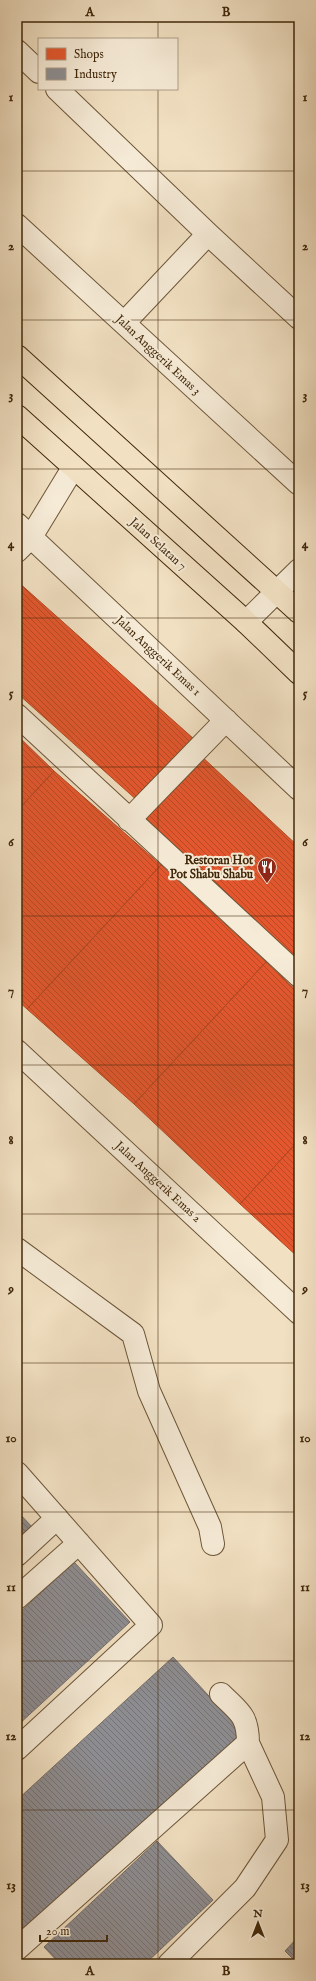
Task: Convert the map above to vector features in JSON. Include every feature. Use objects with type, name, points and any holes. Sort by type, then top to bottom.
[{"type":"main road","points":[[17,356],[299,612]]},
{"type":"main road","name":"Jalan Selatan 7","points":[[17,416],[73,468],[246,622],[299,673]]},
{"type":"street","points":[[17,51],[38,71]]},
{"type":"street","points":[[58,90],[208,234],[299,318]]},
{"type":"street","name":"Jalan Anggerik Emas 3","points":[[17,225],[299,484]]},
{"type":"street","points":[[124,323],[208,234]]},
{"type":"street","points":[[22,537],[73,468]]},
{"type":"street","name":"Jalan Anggerik Emas 1","points":[[22,537],[226,720],[299,789]]},
{"type":"street","points":[[246,622],[299,570]]},
{"type":"street","points":[[17,715],[299,976]]},
{"type":"street","points":[[129,820],[226,720]]},
{"type":"street","name":"Jalan Anggerik Emas 2","points":[[17,1051],[299,1313]]},
{"type":"street","points":[[17,1250],[133,1334],[150,1391],[210,1527],[212,1544]]},
{"type":"street","points":[[17,1473],[151,1625],[17,1749]]},
{"type":"street","points":[[17,1555],[57,1518]]},
{"type":"street","points":[[17,1598],[79,1543]]},
{"type":"street","points":[[169,1964],[245,1888],[277,1840],[273,1797],[248,1743],[248,1728],[244,1716],[221,1694]]},
{"type":"street","points":[[17,1949],[248,1743]]},
{"type":"street","points":[[17,1958],[22,1964]]},
{"type":"building: Shops","points":[[17,581],[195,740],[139,802],[17,693]]},
{"type":"building: Shops","points":[[17,735],[54,771],[17,811]]},
{"type":"building: Shops","points":[[199,754],[299,847],[299,962],[142,816]]},
{"type":"building: Shops","points":[[54,771],[161,865],[27,1009],[17,1000],[17,811]]},
{"type":"building: Shops","points":[[161,865],[266,962],[134,1104],[27,1009]]},
{"type":"building: Shops","points":[[266,962],[299,993],[299,1140],[240,1204],[134,1104]]},
{"type":"building: Shops","points":[[299,1140],[299,1258],[240,1204]]},
{"type":"building: Industry","points":[[17,1511],[34,1529],[17,1545]]},
{"type":"building: Industry","points":[[74,1562],[130,1622],[17,1726],[17,1615]]},
{"type":"building: Industry","points":[[173,1657],[243,1733],[17,1939],[17,1800]]},
{"type":"building: Industry","points":[[157,1841],[213,1900],[145,1964],[60,1964],[44,1947]]},
{"type":"building: Industry","points":[[299,1936],[299,1964],[298,1964],[285,1951]]},
{"type":"place","name":"Restoran Hot Pot Shabu Shabu","points":[[267,884]]}]
